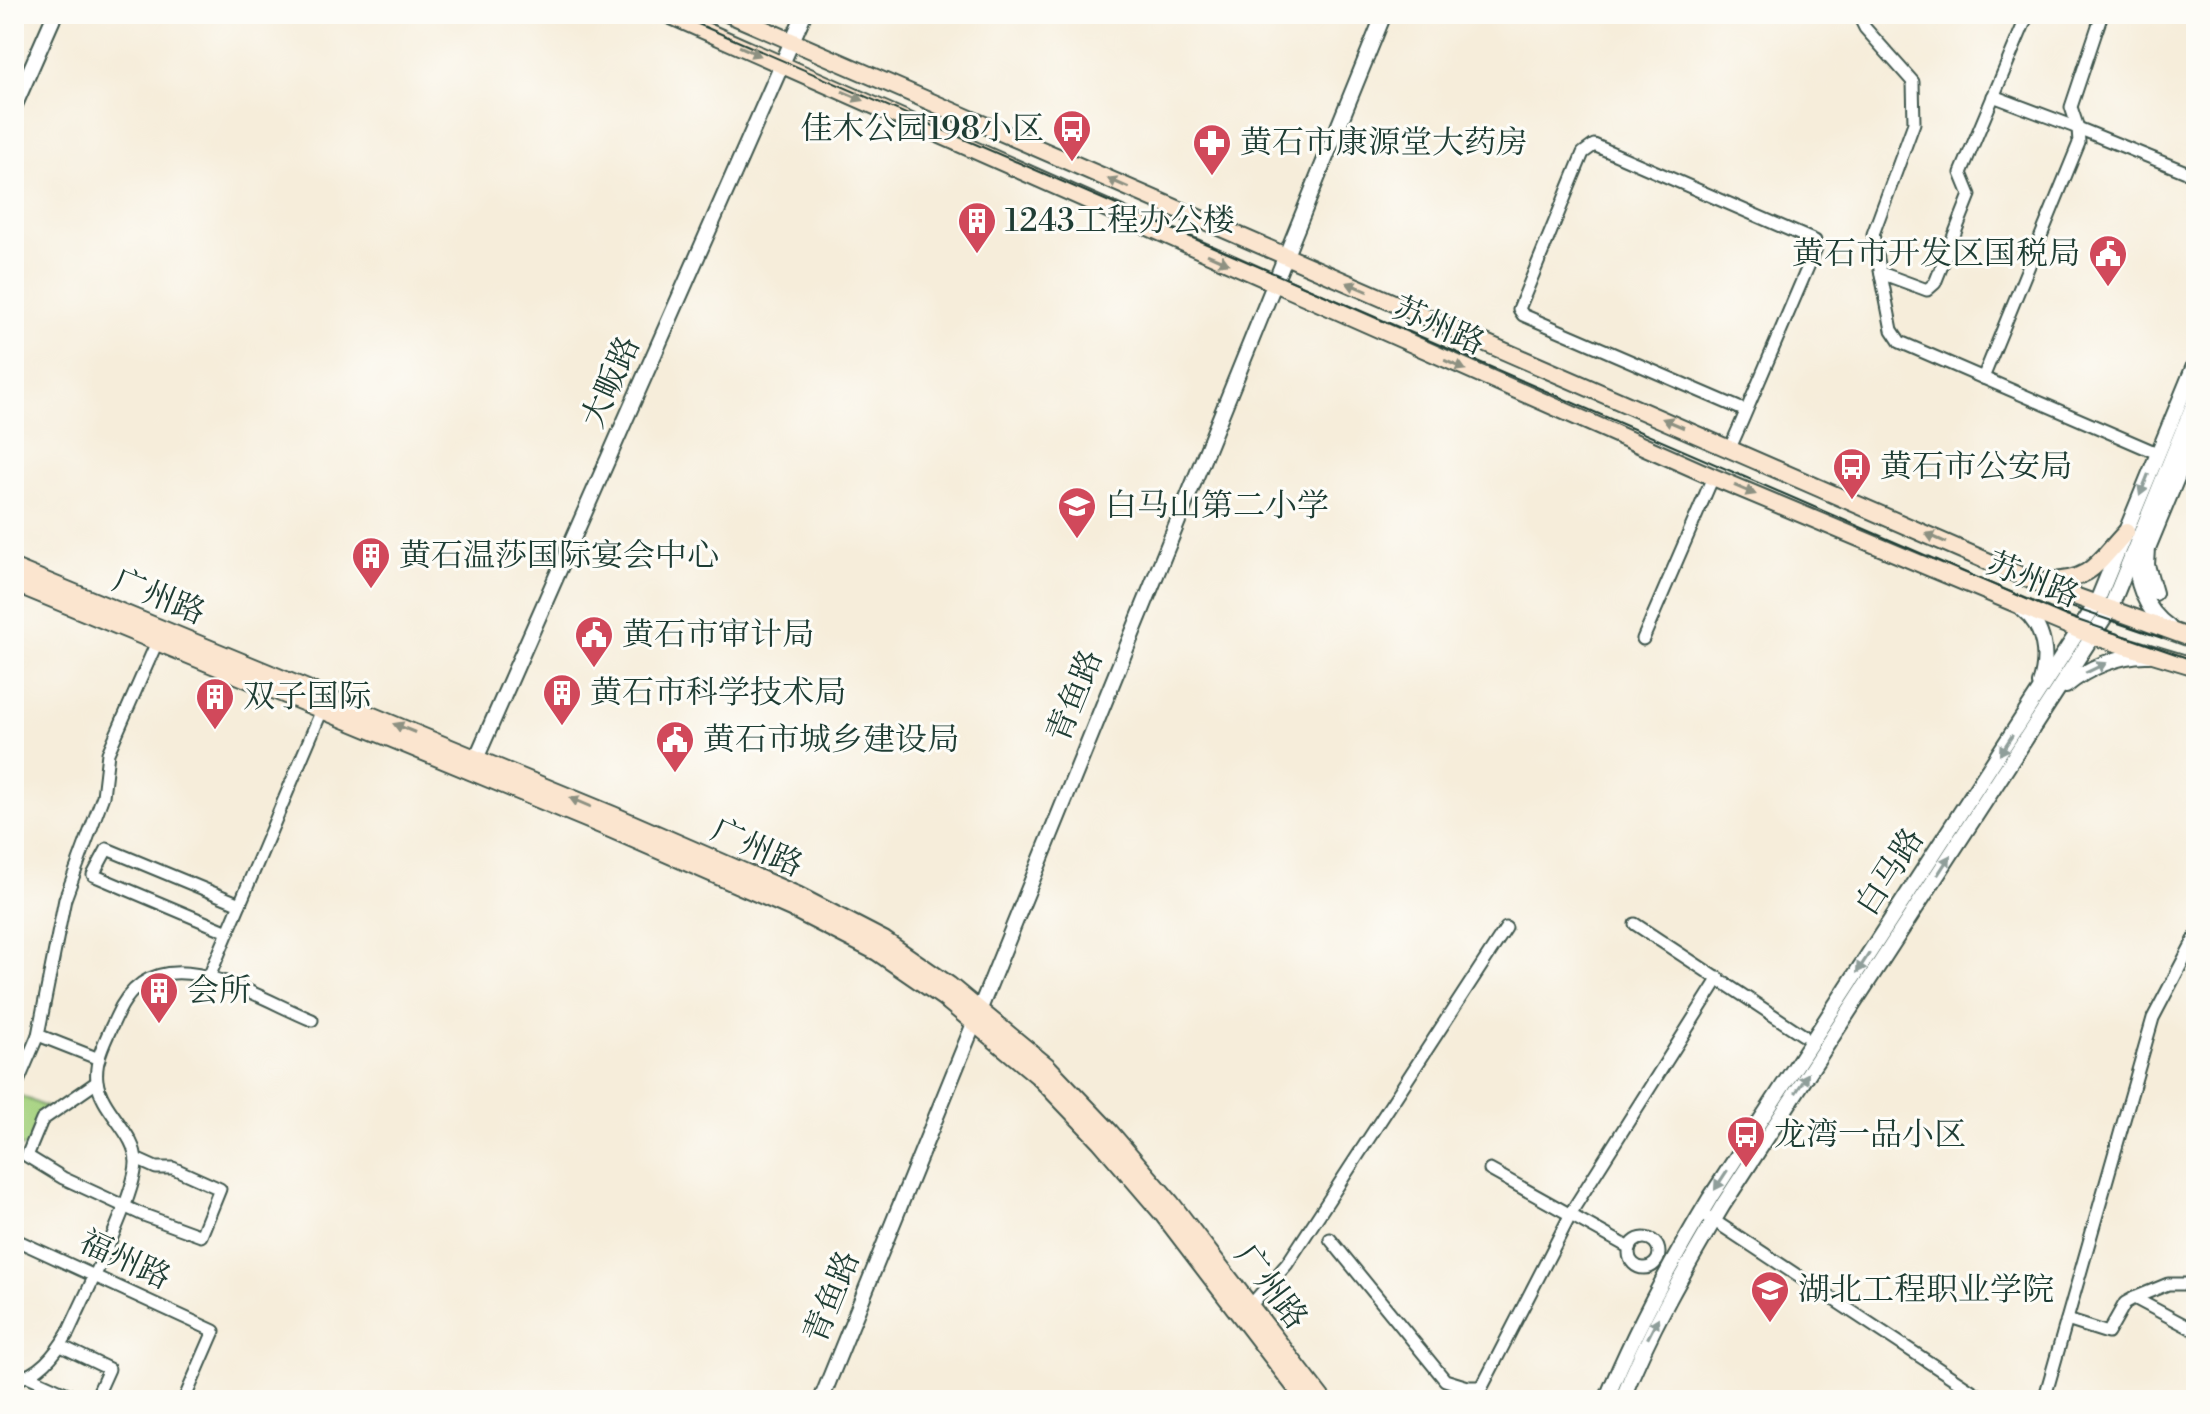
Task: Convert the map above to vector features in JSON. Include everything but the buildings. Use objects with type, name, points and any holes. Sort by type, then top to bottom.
[{"type":"main road","name":"苏州路","points":[[667,14],[1713,477],[2086,632],[2196,667]]},
{"type":"main road","name":"苏州路","points":[[729,14],[2033,581],[2196,640]]},
{"type":"main road","points":[[2033,581],[2066,581],[2081,577],[2101,563],[2126,532]]},
{"type":"main road","name":"广州路","points":[[14,568],[473,766],[791,908],[877,952],[1047,1066],[1110,1132],[1171,1203],[1323,1400]]},
{"type":"main road","name":"广州路","points":[[14,583],[322,710],[473,766]]},
{"type":"main road","name":"广州路","points":[[975,1016],[1100,1141],[1161,1212],[1305,1400]]},
{"type":"street","points":[[14,107],[55,14]]},
{"type":"street","name":"大畈路","points":[[473,766],[804,14]]},
{"type":"street","name":"青鱼路","points":[[821,1400],[1384,14]]},
{"type":"street","points":[[1858,14],[1865,28],[1913,82],[1914,123],[1873,234],[1892,330],[1900,342],[2157,453]]},
{"type":"street","points":[[1881,273],[1927,290],[1935,283],[1970,195],[1961,173],[2028,14]]},
{"type":"street","points":[[1983,378],[2079,143],[2071,107],[2102,14]]},
{"type":"street","points":[[1993,96],[2196,176]]},
{"type":"street","points":[[1730,448],[1746,411],[1816,248],[1815,241],[1594,145],[1583,153],[1519,309],[1523,315],[1746,411]]},
{"type":"street","name":"白马路","points":[[2103,607],[2126,532],[2196,361]]},
{"type":"street","name":"白马路","points":[[1606,1400],[1630,1341],[1707,1216],[2103,607],[2144,525],[2196,398]]},
{"type":"street","points":[[2155,593],[2147,565],[2148,548],[2189,466],[2196,432]]},
{"type":"street","points":[[1643,639],[1713,477]]},
{"type":"street","points":[[2144,525],[2136,556],[2139,585],[2155,617],[2176,632]]},
{"type":"street","points":[[2015,604],[2039,628],[2045,671],[2041,704]]},
{"type":"street","points":[[14,1091],[38,1035],[75,866],[103,796],[108,753],[157,642]]},
{"type":"street","points":[[2041,704],[2075,678],[2107,663],[2135,654],[2158,655]]},
{"type":"street","points":[[209,977],[322,710]]},
{"type":"street","points":[[93,875],[103,849],[107,849],[240,904]]},
{"type":"street","points":[[75,866],[228,932]]},
{"type":"street","points":[[1635,924],[1803,1035]]},
{"type":"street","points":[[1250,1306],[1287,1264],[1506,928]]},
{"type":"street","points":[[2044,1400],[2153,1018],[2196,936]]},
{"type":"street","points":[[97,1082],[42,1120],[27,1156],[123,1206],[199,1237],[221,1192],[173,1168],[156,1168],[136,1159],[97,1082],[99,1059],[120,1008],[138,984],[159,973],[176,971],[209,977],[312,1020]]},
{"type":"street","points":[[1330,1239],[1445,1380],[1468,1387],[1482,1387],[1570,1215],[1719,978]]},
{"type":"street","points":[[38,1035],[99,1059]]},
{"type":"street","points":[[14,1380],[30,1377],[61,1346],[123,1206],[136,1159]]},
{"type":"street","points":[[1490,1170],[1630,1248]]},
{"type":"street","points":[[1707,1216],[1986,1400]]},
{"type":"street","name":"白马路","points":[[1622,1400],[1643,1348],[1707,1216]]},
{"type":"street","name":"福州路","points":[[14,1239],[94,1273],[214,1331],[184,1400]]},
{"type":"street","points":[[1645,1239],[1662,1248],[1648,1272],[1632,1262],[1630,1248],[1636,1241],[1645,1239]]},
{"type":"street","points":[[2067,1320],[2108,1333],[2125,1303],[2168,1284],[2196,1284]]},
{"type":"street","points":[[2134,1298],[2196,1331]]},
{"type":"street","points":[[61,1346],[109,1369],[95,1400]]},
{"type":"street","points":[[30,1377],[81,1400]]},
{"type":"green space","points":[[21,1096],[46,1107],[27,1149],[14,1143],[14,1111]]},
{"type":"tram line","points":[[675,14],[2066,616],[2196,661]]},
{"type":"tram line","points":[[2071,607],[2162,638]]},
{"type":"place","name":"佳木公园198小区","points":[[1072,163]]},
{"type":"place","name":"黄石市康源堂大药房","points":[[1212,177]]},
{"type":"place","name":"1243工程办公楼","points":[[977,255]]},
{"type":"place","name":"黄石市开发区国税局","points":[[2108,288]]},
{"type":"place","name":"黄石市公安局","points":[[1852,501]]},
{"type":"place","name":"白马山第二小学","points":[[1077,540]]},
{"type":"place","name":"黄石温莎国际宴会中心","points":[[371,590]]},
{"type":"place","name":"黄石市审计局","points":[[594,669]]},
{"type":"place","name":"黄石市科学技术局","points":[[562,727]]},
{"type":"place","name":"双子国际","points":[[215,731]]},
{"type":"place","name":"黄石市城乡建设局","points":[[675,774]]},
{"type":"place","name":"会所","points":[[159,1025]]},
{"type":"place","name":"龙湾一品小区","points":[[1746,1169]]},
{"type":"place","name":"湖北工程职业学院","points":[[1770,1324]]}]
